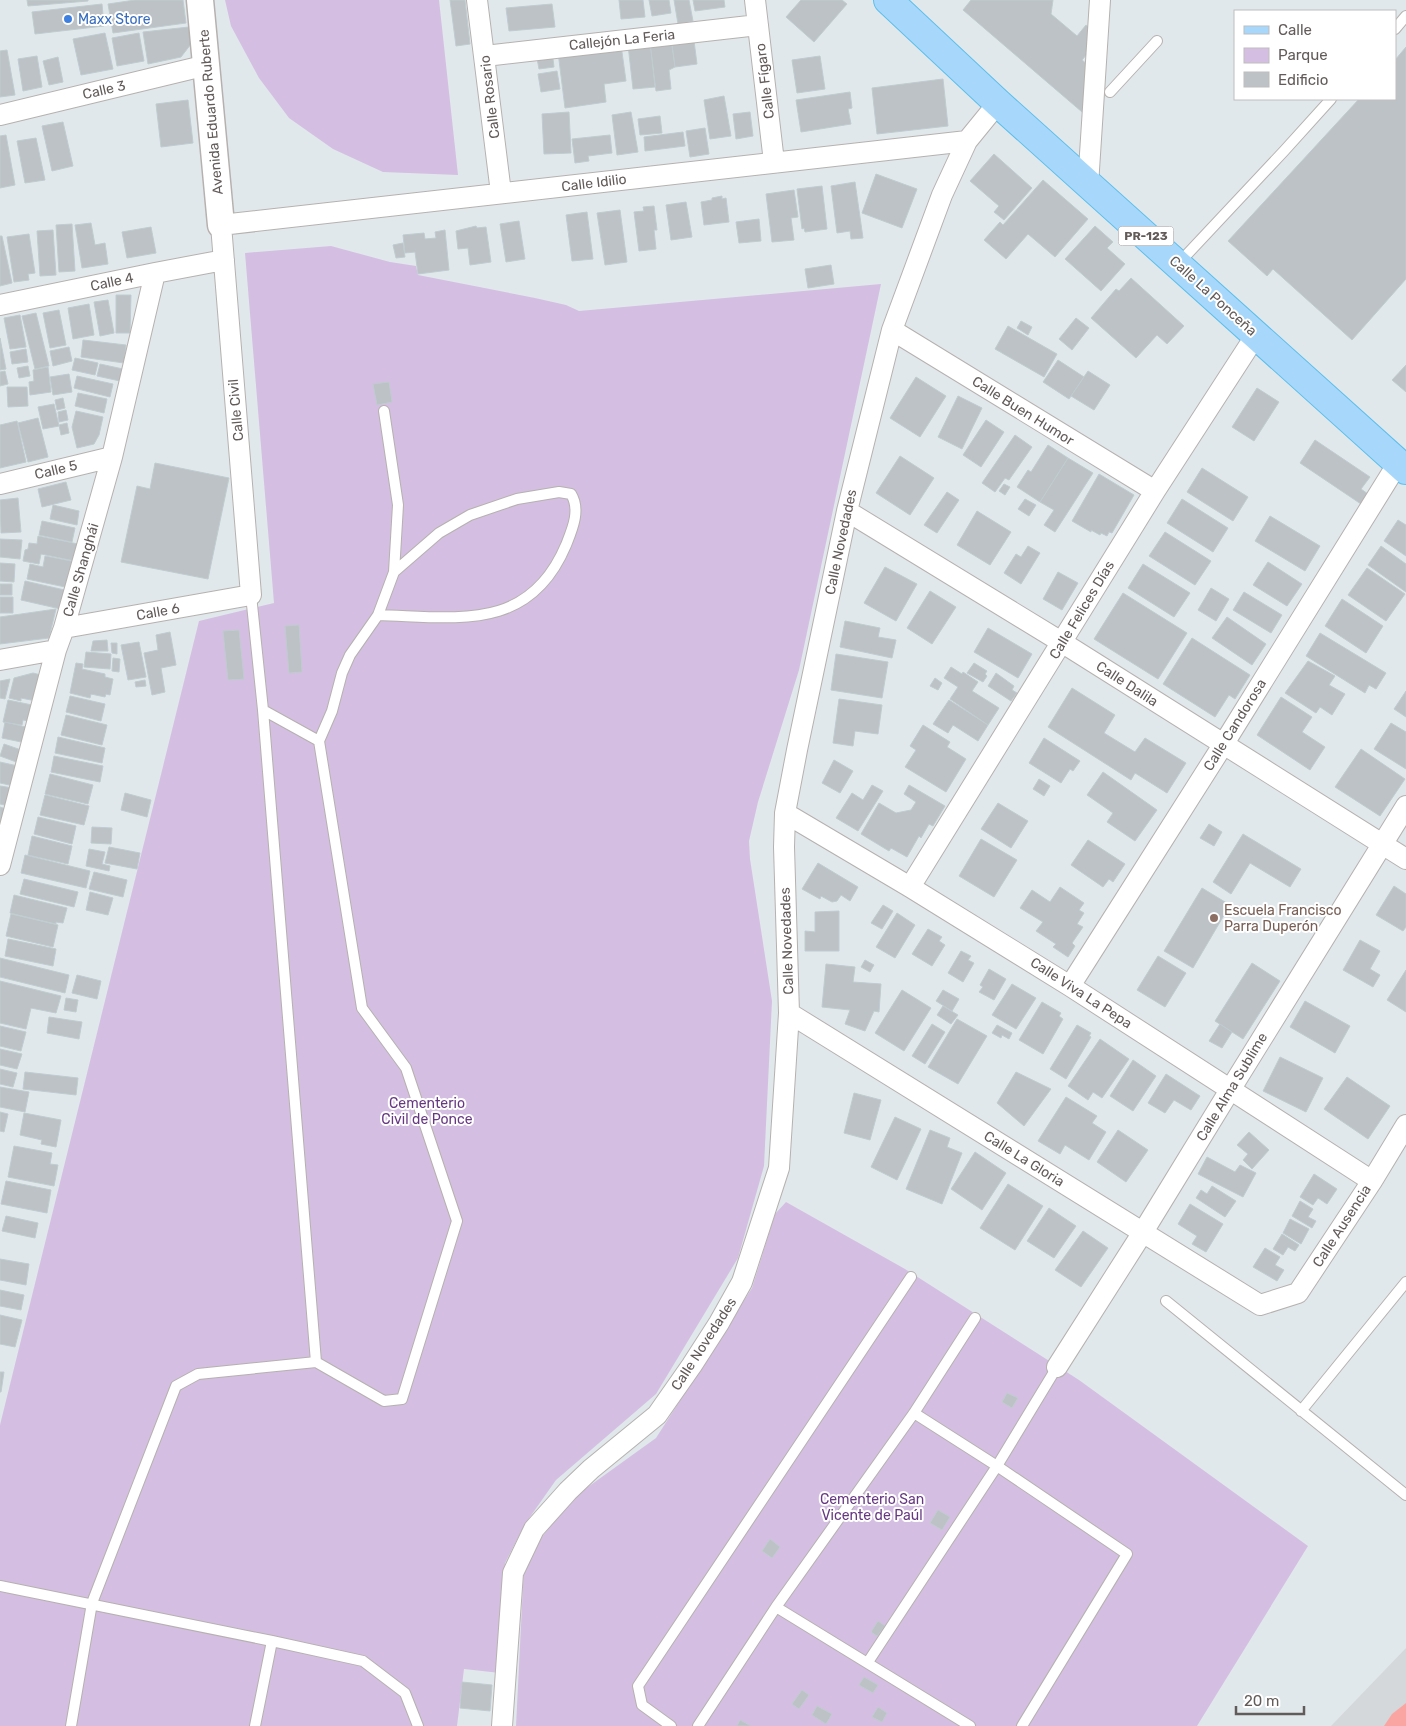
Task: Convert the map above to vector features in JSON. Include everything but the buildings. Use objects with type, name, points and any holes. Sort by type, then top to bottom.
[{"type":"main road","name":"Calle La Ponceña","points":[[888,0],[998,104],[1402,466]]},
{"type":"street","name":"Avenida Eduardo Ruberte","points":[[200,0],[221,225]]},
{"type":"street","name":"Calle Rosario","points":[[477,0],[502,193]]},
{"type":"street","name":"Calle Fígaro","points":[[755,0],[774,162]]},
{"type":"street","points":[[1088,185],[1100,0]]},
{"type":"street","name":"Callejón La Feria","points":[[485,56],[758,25]]},
{"type":"street","name":"Calle 3","points":[[0,115],[207,66]]},
{"type":"street","name":"Calle Novedades","points":[[502,1726],[513,1573],[534,1529],[568,1491],[591,1469],[657,1415],[719,1323],[742,1282],[779,1168],[788,1013],[784,847],[785,813],[847,511],[892,330],[942,195],[967,141],[998,104]]},
{"type":"street","name":"Calle Idilio","points":[[221,225],[967,141]]},
{"type":"street","name":"Calle Civil","points":[[221,225],[251,595]]},
{"type":"street","name":"Calle 4","points":[[0,305],[224,260]]},
{"type":"street","name":"Calle Shanghái","points":[[1,858],[56,650],[64,628],[112,457],[155,273]]},
{"type":"street","name":"Calle Buen Humor","points":[[892,330],[1155,492]]},
{"type":"street","name":"Calle Felices Días","points":[[910,887],[1155,492],[1256,335]]},
{"type":"street","name":"Calle 5","points":[[0,484],[112,457]]},
{"type":"street","name":"Calle Candorosa","points":[[1070,986],[1402,466]]},
{"type":"street","name":"Calle Dalila","points":[[847,511],[1063,643],[1406,859]]},
{"type":"street","name":"Calle 6","points":[[64,628],[251,595]]},
{"type":"street","points":[[0,660],[56,650]]},
{"type":"street","name":"Calle Alma Sublime","points":[[1057,1367],[1143,1232],[1406,806]]},
{"type":"street","name":"Calle Viva La Pepa","points":[[785,813],[910,887],[1070,986],[1372,1181]]},
{"type":"street","name":"Calle La Gloria","points":[[788,1013],[1260,1305]]},
{"type":"street","name":"Calle Ausencia","points":[[1260,1305],[1298,1293],[1372,1181],[1406,1125]]},
{"type":"lane","points":[[1396,28],[1406,16]]},
{"type":"lane","points":[[1110,92],[1157,41]]},
{"type":"lane","points":[[1178,265],[1330,100]]},
{"type":"lane","points":[[71,1726],[92,1603],[176,1386],[198,1374],[316,1362],[384,1401],[402,1398],[457,1221],[406,1068],[362,1008],[319,741],[332,711],[342,672],[350,655],[378,615],[394,572],[398,504],[384,411]]},
{"type":"lane","points":[[378,615],[469,617],[492,614],[516,605],[539,587],[561,556],[572,530],[576,507],[575,501],[571,494],[558,492],[517,499],[470,515],[439,533],[394,572]]},
{"type":"lane","points":[[251,595],[263,710],[316,1362]]},
{"type":"lane","points":[[263,710],[319,741]]},
{"type":"lane","points":[[670,1726],[642,1705],[638,1686],[911,1276]]},
{"type":"lane","points":[[1301,1411],[1406,1282]]},
{"type":"lane","points":[[1166,1301],[1406,1495]]},
{"type":"lane","points":[[698,1726],[776,1607],[914,1413],[975,1318]]},
{"type":"lane","points":[[868,1662],[997,1466],[1057,1367]]},
{"type":"lane","points":[[914,1413],[997,1466],[1127,1554],[1022,1726]]},
{"type":"lane","points":[[0,1586],[92,1603],[363,1661],[405,1692],[418,1726]]},
{"type":"lane","points":[[776,1607],[970,1726]]},
{"type":"lane","points":[[255,1726],[272,1641]]},
{"type":"shaded area","points":[[1406,1648],[1406,1726],[1331,1726]]},
{"type":"shaded area","points":[[1406,1703],[1406,1726],[1384,1726],[1392,1714]]},
{"type":"green space","points":[[225,0],[439,0],[458,175],[383,172],[333,149],[289,118],[259,78],[231,26]]},
{"type":"green space","name":"Cementerio Civil de Ponce","points":[[331,246],[390,262],[416,266],[418,275],[535,298],[566,305],[579,311],[881,284],[799,670],[758,802],[749,841],[750,859],[772,1001],[764,1166],[738,1258],[656,1394],[556,1480],[525,1524],[505,1563],[500,1673],[464,1669],[457,1726],[0,1726],[0,1425],[199,621],[274,603],[245,253]]},
{"type":"green space","name":"Cementerio San Vicente de Paúl","points":[[786,1202],[905,1269],[1079,1380],[1308,1546],[1197,1726],[516,1726],[524,1565],[541,1538],[574,1497],[656,1438],[752,1288],[775,1214]]},
{"type":"place","name":"Maxx Store","points":[[68,19]]},
{"type":"place","name":"Escuela Francisco Parra Duperón","points":[[1214,918]]}]
